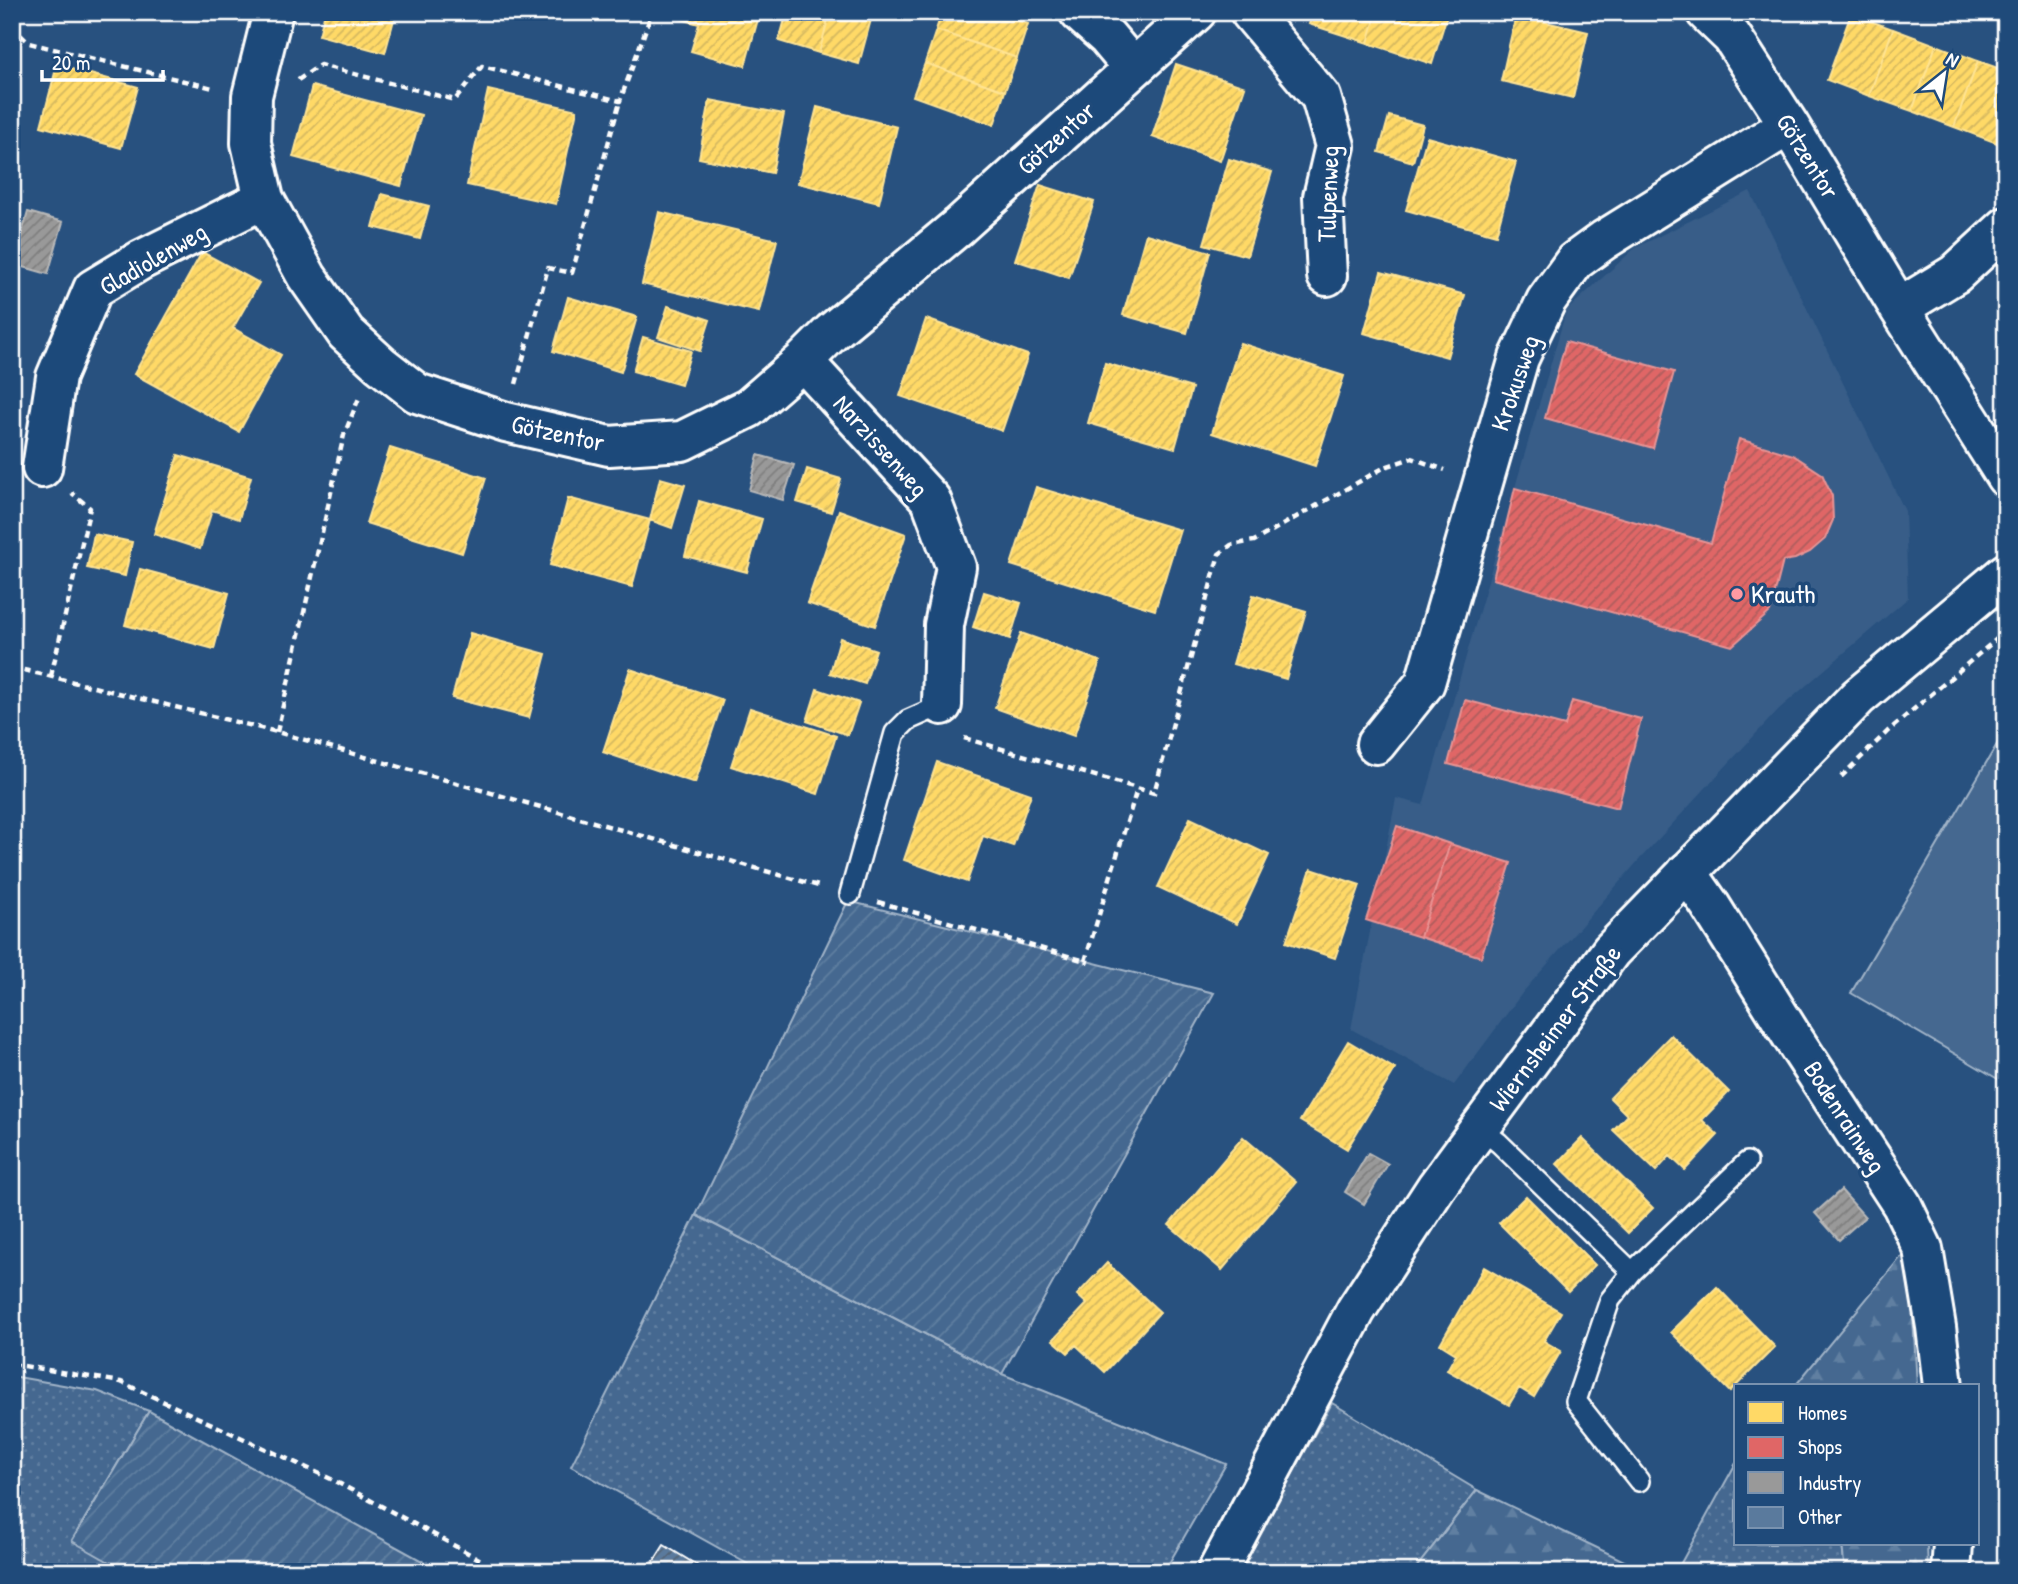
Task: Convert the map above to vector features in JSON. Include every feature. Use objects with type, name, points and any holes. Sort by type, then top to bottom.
[{"type":"street","name":"Götzentor","points":[[273,12],[252,96],[251,143],[264,199],[307,277],[346,333],[417,393],[506,422],[609,446],[682,441],[749,408],[832,332],[958,226],[1196,12]]},
{"type":"street","points":[[1079,12],[1107,37],[1133,68]]},
{"type":"street","name":"Tulpenweg","points":[[1250,12],[1321,97],[1335,146],[1323,197],[1327,276]]},
{"type":"street","name":"Götzentor","points":[[1706,12],[1732,37],[1789,125],[1899,308]]},
{"type":"street","name":"Krokusweg","points":[[1376,744],[1425,683],[1519,358],[1546,301],[1575,261],[1670,197],[1789,125]]},
{"type":"street","name":"Gladiolenweg","points":[[42,468],[56,377],[93,289],[141,260],[264,199]]},
{"type":"street","points":[[2006,228],[1955,274],[1899,308],[2006,477]]},
{"type":"street","name":"Narzissenweg","points":[[803,361],[931,500],[956,567],[944,625],[942,705]]},
{"type":"street","name":"Wiernsheimer Straße","points":[[1217,1572],[1356,1310],[1437,1186],[1611,951],[1858,698],[2006,573]]},
{"type":"street","name":"Bodenrainweg","points":[[1687,872],[1902,1205],[1923,1249],[1943,1384]]},
{"type":"street","points":[[1951,1572],[1953,1546]]},
{"type":"lane","points":[[850,894],[895,733],[908,720],[942,705]]},
{"type":"lane","points":[[1480,1128],[1499,1143],[1632,1272]]},
{"type":"lane","points":[[1639,1481],[1576,1401],[1610,1300],[1632,1272],[1747,1162]]},
{"type":"path","points":[[506,422],[548,268],[572,273],[620,101],[652,12]]},
{"type":"path","points":[[12,27],[29,43],[252,96],[278,93],[320,65],[456,100],[482,66],[620,101]]},
{"type":"path","points":[[276,732],[344,435],[365,384],[381,365]]},
{"type":"path","points":[[942,705],[962,738],[1154,793],[1219,554],[1231,545],[1254,541],[1385,467],[1412,458],[1483,482]]},
{"type":"path","points":[[42,468],[90,508],[51,676]]},
{"type":"path","points":[[1839,779],[1888,731],[2006,631]]},
{"type":"path","points":[[12,667],[276,732],[1087,961],[1137,789]]},
{"type":"path","points":[[12,1364],[121,1382],[180,1408],[331,1479],[481,1560],[477,1572]]},
{"type":"shaded area","points":[[1750,191],[1905,511],[1908,598],[1779,709],[1639,860],[1523,992],[1454,1085],[1351,1029],[1396,798],[1423,805],[1566,311],[1635,248]]},
{"type":"green space","points":[[2006,729],[2006,1077],[2003,1082],[1851,993]]},
{"type":"green space","points":[[848,901],[1214,993],[1002,1374],[696,1215]]},
{"type":"green space","points":[[696,1215],[1002,1374],[1226,1464],[1164,1572],[762,1572],[571,1466]]},
{"type":"green space","points":[[1909,1247],[1917,1384],[1797,1384]]},
{"type":"green space","points":[[12,1376],[97,1391],[149,1411],[72,1540],[127,1572],[12,1572]]},
{"type":"green space","points":[[1332,1403],[1477,1490],[1413,1572],[1238,1572]]},
{"type":"green space","points":[[149,1411],[435,1568],[436,1572],[127,1572],[72,1541]]},
{"type":"green space","points":[[1734,1467],[1734,1546],[1842,1546],[1845,1572],[1676,1572]]},
{"type":"green space","points":[[1477,1490],[1647,1572],[1413,1572]]},
{"type":"green space","points":[[1842,1546],[1927,1546],[1928,1572],[1845,1572]]},
{"type":"building: Homes","points":[[325,12],[396,12],[385,53],[319,35]]},
{"type":"building: Homes","points":[[667,12],[760,12],[745,66],[691,51],[699,24],[667,15]]},
{"type":"building: Homes","points":[[787,12],[830,12],[819,53],[779,41]]},
{"type":"building: Homes","points":[[830,12],[873,12],[859,64],[819,53]]},
{"type":"building: Homes","points":[[942,12],[993,12],[1028,24],[1017,58],[936,30]]},
{"type":"building: Homes","points":[[1313,12],[1377,12],[1368,43],[1309,24]]},
{"type":"building: Homes","points":[[1377,12],[1448,12],[1432,64],[1368,43]]},
{"type":"building: Homes","points":[[1851,14],[1893,29],[1869,96],[1827,80]]},
{"type":"building: Homes","points":[[1516,15],[1588,32],[1573,98],[1501,81]]},
{"type":"building: Homes","points":[[1893,29],[1936,45],[1912,111],[1869,96]]},
{"type":"building: Homes","points":[[936,30],[1017,58],[1005,91],[925,63]]},
{"type":"building: Homes","points":[[1936,45],[1978,61],[1954,127],[1912,111]]},
{"type":"building: Homes","points":[[1978,61],[2006,71],[2006,118],[1997,143],[1954,127]]},
{"type":"building: Homes","points":[[925,63],[1005,91],[994,125],[913,96]]},
{"type":"building: Homes","points":[[1176,64],[1245,87],[1220,161],[1152,137]]},
{"type":"building: Homes","points":[[57,65],[138,87],[121,148],[41,126]]},
{"type":"building: Homes","points":[[312,86],[421,115],[401,186],[293,157]]},
{"type":"building: Homes","points":[[488,90],[577,110],[556,204],[467,185]]},
{"type":"building: Homes","points":[[710,100],[784,114],[772,173],[699,158]]},
{"type":"building: Homes","points":[[817,107],[897,127],[879,203],[798,183]]},
{"type":"building: Homes","points":[[1389,116],[1423,125],[1413,162],[1379,152]]},
{"type":"building: Homes","points":[[1427,137],[1516,162],[1496,235],[1406,210]]},
{"type":"building: Homes","points":[[1229,159],[1272,172],[1247,256],[1204,244]]},
{"type":"building: Homes","points":[[1040,185],[1094,202],[1069,278],[1015,260]]},
{"type":"building: Homes","points":[[382,194],[429,206],[420,239],[373,227]]},
{"type":"building: Homes","points":[[659,212],[777,240],[759,312],[642,284]]},
{"type":"building: Homes","points":[[1146,234],[1210,252],[1187,333],[1123,315]]},
{"type":"building: Homes","points":[[202,252],[259,283],[233,328],[281,355],[239,432],[134,374]]},
{"type":"building: Homes","points":[[1381,272],[1465,295],[1447,357],[1364,333]]},
{"type":"building: Homes","points":[[568,297],[637,317],[621,372],[553,351]]},
{"type":"building: Homes","points":[[668,306],[710,320],[700,351],[658,337]]},
{"type":"building: Homes","points":[[926,319],[1028,355],[1002,431],[900,396]]},
{"type":"building: Homes","points":[[643,337],[691,351],[681,385],[633,371]]},
{"type":"building: Homes","points":[[1240,343],[1344,376],[1315,466],[1212,433]]},
{"type":"building: Homes","points":[[1105,363],[1192,388],[1175,448],[1088,423]]},
{"type":"building: Homes","points":[[390,448],[486,478],[462,553],[366,523]]},
{"type":"building: Homes","points":[[178,455],[251,477],[239,519],[212,510],[200,549],[154,534]]},
{"type":"building: Homes","points":[[807,469],[841,479],[831,512],[797,502]]},
{"type":"building: Homes","points":[[660,478],[685,485],[672,528],[650,520]]},
{"type":"building: Homes","points":[[1036,487],[1180,530],[1155,610],[1011,565]]},
{"type":"building: Homes","points":[[568,498],[650,520],[632,587],[550,565]]},
{"type":"building: Homes","points":[[699,501],[762,519],[747,572],[685,556]]},
{"type":"building: Homes","points":[[839,510],[906,534],[875,626],[807,603]]},
{"type":"building: Homes","points":[[94,534],[132,542],[125,576],[87,568]]},
{"type":"building: Homes","points":[[140,569],[229,593],[214,649],[125,625]]},
{"type":"building: Homes","points":[[984,592],[1021,603],[1010,639],[973,627]]},
{"type":"building: Homes","points":[[1253,595],[1306,611],[1286,679],[1233,664]]},
{"type":"building: Homes","points":[[470,633],[546,654],[529,718],[452,698]]},
{"type":"building: Homes","points":[[1021,633],[1100,661],[1074,736],[995,708]]},
{"type":"building: Homes","points":[[840,638],[876,650],[865,684],[830,673]]},
{"type":"building: Homes","points":[[630,669],[723,700],[695,783],[603,752]]},
{"type":"building: Homes","points":[[817,689],[859,703],[848,735],[807,721]]},
{"type":"building: Homes","points":[[750,708],[836,736],[818,794],[731,766]]},
{"type":"building: Homes","points":[[937,762],[1031,794],[1013,846],[983,836],[967,882],[904,860]]},
{"type":"building: Homes","points":[[1190,818],[1269,855],[1237,924],[1158,887]]},
{"type":"building: Homes","points":[[1311,869],[1360,885],[1335,958],[1286,942]]},
{"type":"building: Homes","points":[[1671,1035],[1729,1092],[1702,1120],[1718,1135],[1685,1170],[1670,1156],[1656,1171],[1613,1130],[1627,1115],[1610,1098]]},
{"type":"building: Homes","points":[[1348,1041],[1395,1069],[1347,1149],[1300,1121]]},
{"type":"building: Homes","points":[[1243,1137],[1296,1182],[1222,1270],[1169,1225]]},
{"type":"building: Homes","points":[[1582,1138],[1653,1208],[1628,1233],[1557,1164]]},
{"type":"building: Homes","points":[[1526,1196],[1595,1265],[1568,1292],[1499,1223]]},
{"type":"building: Homes","points":[[1107,1263],[1160,1312],[1105,1372],[1076,1345],[1068,1353],[1053,1340],[1087,1304],[1077,1295]]},
{"type":"building: Homes","points":[[1484,1267],[1561,1312],[1544,1341],[1561,1351],[1534,1397],[1519,1388],[1509,1405],[1447,1370],[1456,1354],[1440,1344]]},
{"type":"building: Homes","points":[[1717,1287],[1775,1347],[1738,1384],[1734,1384],[1730,1392],[1671,1332]]},
{"type":"building: Shops","points":[[1566,342],[1674,372],[1653,448],[1545,418]]},
{"type":"building: Shops","points":[[1739,439],[1793,455],[1822,474],[1832,496],[1833,520],[1825,539],[1810,552],[1783,561],[1770,612],[1732,646],[1493,579],[1515,488],[1711,543]]},
{"type":"building: Shops","points":[[1465,700],[1565,726],[1572,701],[1641,719],[1618,808],[1448,764]]},
{"type":"building: Shops","points":[[1397,826],[1450,844],[1420,937],[1366,920]]},
{"type":"building: Shops","points":[[1450,844],[1511,863],[1481,957],[1420,937]]},
{"type":"building: Industry","points":[[28,212],[63,222],[48,274],[13,264]]},
{"type":"building: Industry","points":[[758,455],[794,465],[783,500],[749,490]]},
{"type":"building: Industry","points":[[1368,1153],[1388,1164],[1364,1204],[1345,1192]]},
{"type":"building: Industry","points":[[1841,1190],[1865,1217],[1839,1240],[1815,1213]]},
{"type":"building: Other","points":[[664,1545],[708,1572],[647,1572]]},
{"type":"place","name":"Krauth","points":[[1737,594]]}]
